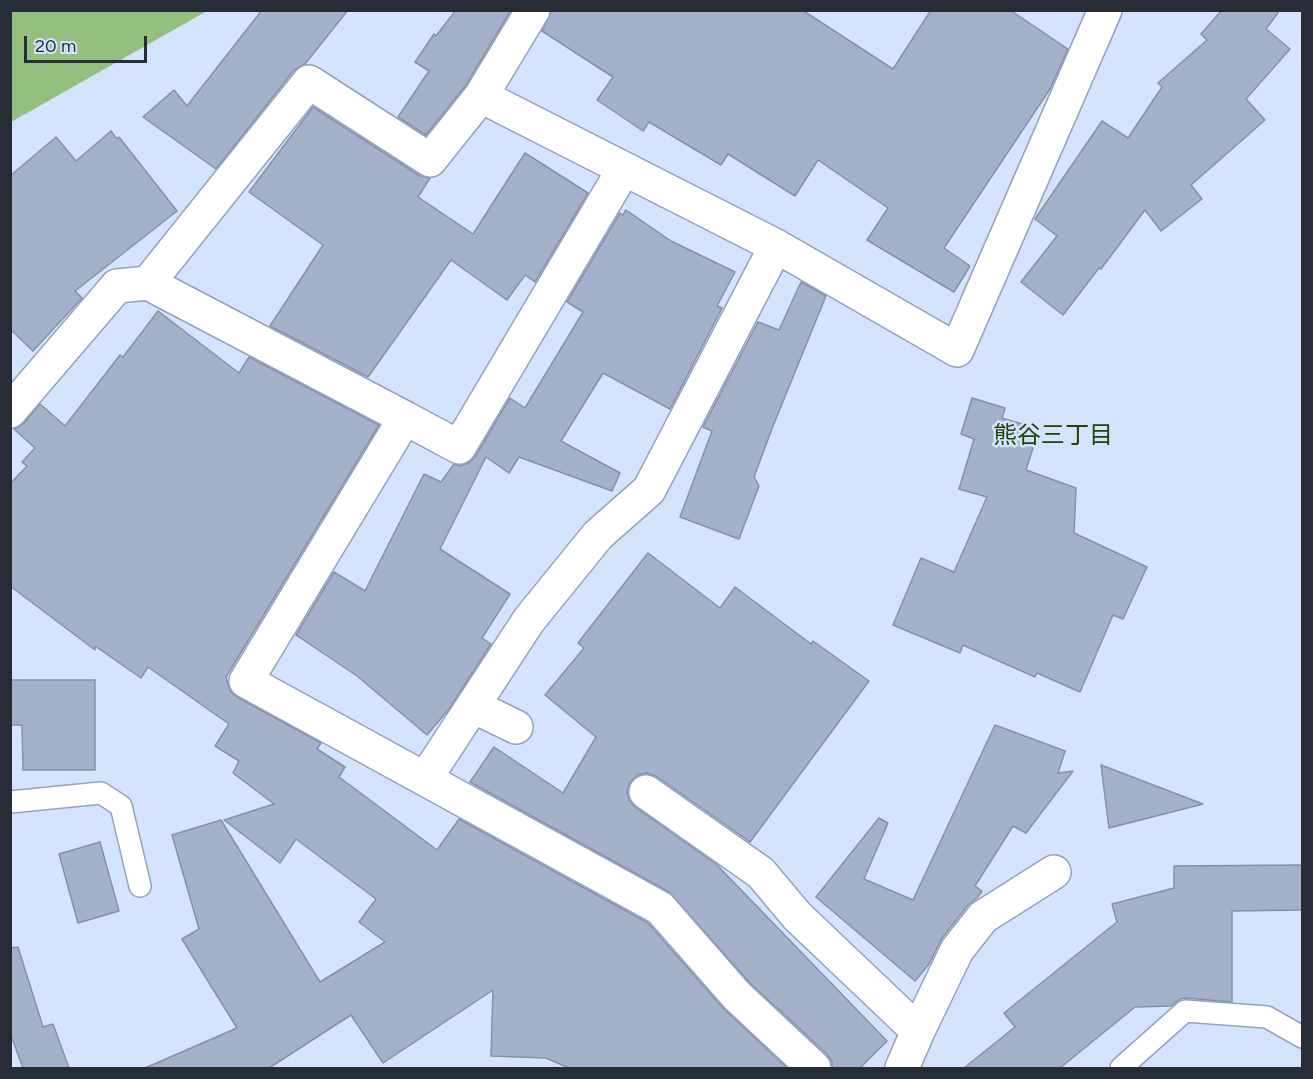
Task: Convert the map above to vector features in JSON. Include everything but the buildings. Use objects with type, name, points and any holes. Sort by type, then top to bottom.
[{"type":"street","points":[[148,283],[309,82],[430,160],[481,96],[533,10]]},
{"type":"street","points":[[481,96],[776,246],[957,350],[1105,10]]},
{"type":"street","points":[[10,411],[117,286],[148,283],[459,447],[624,169]]},
{"type":"street","points":[[425,779],[529,620],[598,535],[649,490],[776,246]]},
{"type":"street","points":[[405,418],[246,681],[660,908],[737,996],[814,1068]]},
{"type":"street","points":[[473,706],[516,727]]},
{"type":"street","points":[[646,792],[761,873],[910,1057],[957,950],[983,917],[1054,872]]},
{"type":"lane","points":[[10,802],[101,793],[121,806],[140,886]]},
{"type":"lane","points":[[1120,1068],[1185,1011],[1268,1017],[1302,1037]]},
{"type":"green space","points":[[11,10],[207,10],[207,11],[11,122]]},
{"type":"district","name":"熊谷三丁目","points":[[1053,436]]}]
